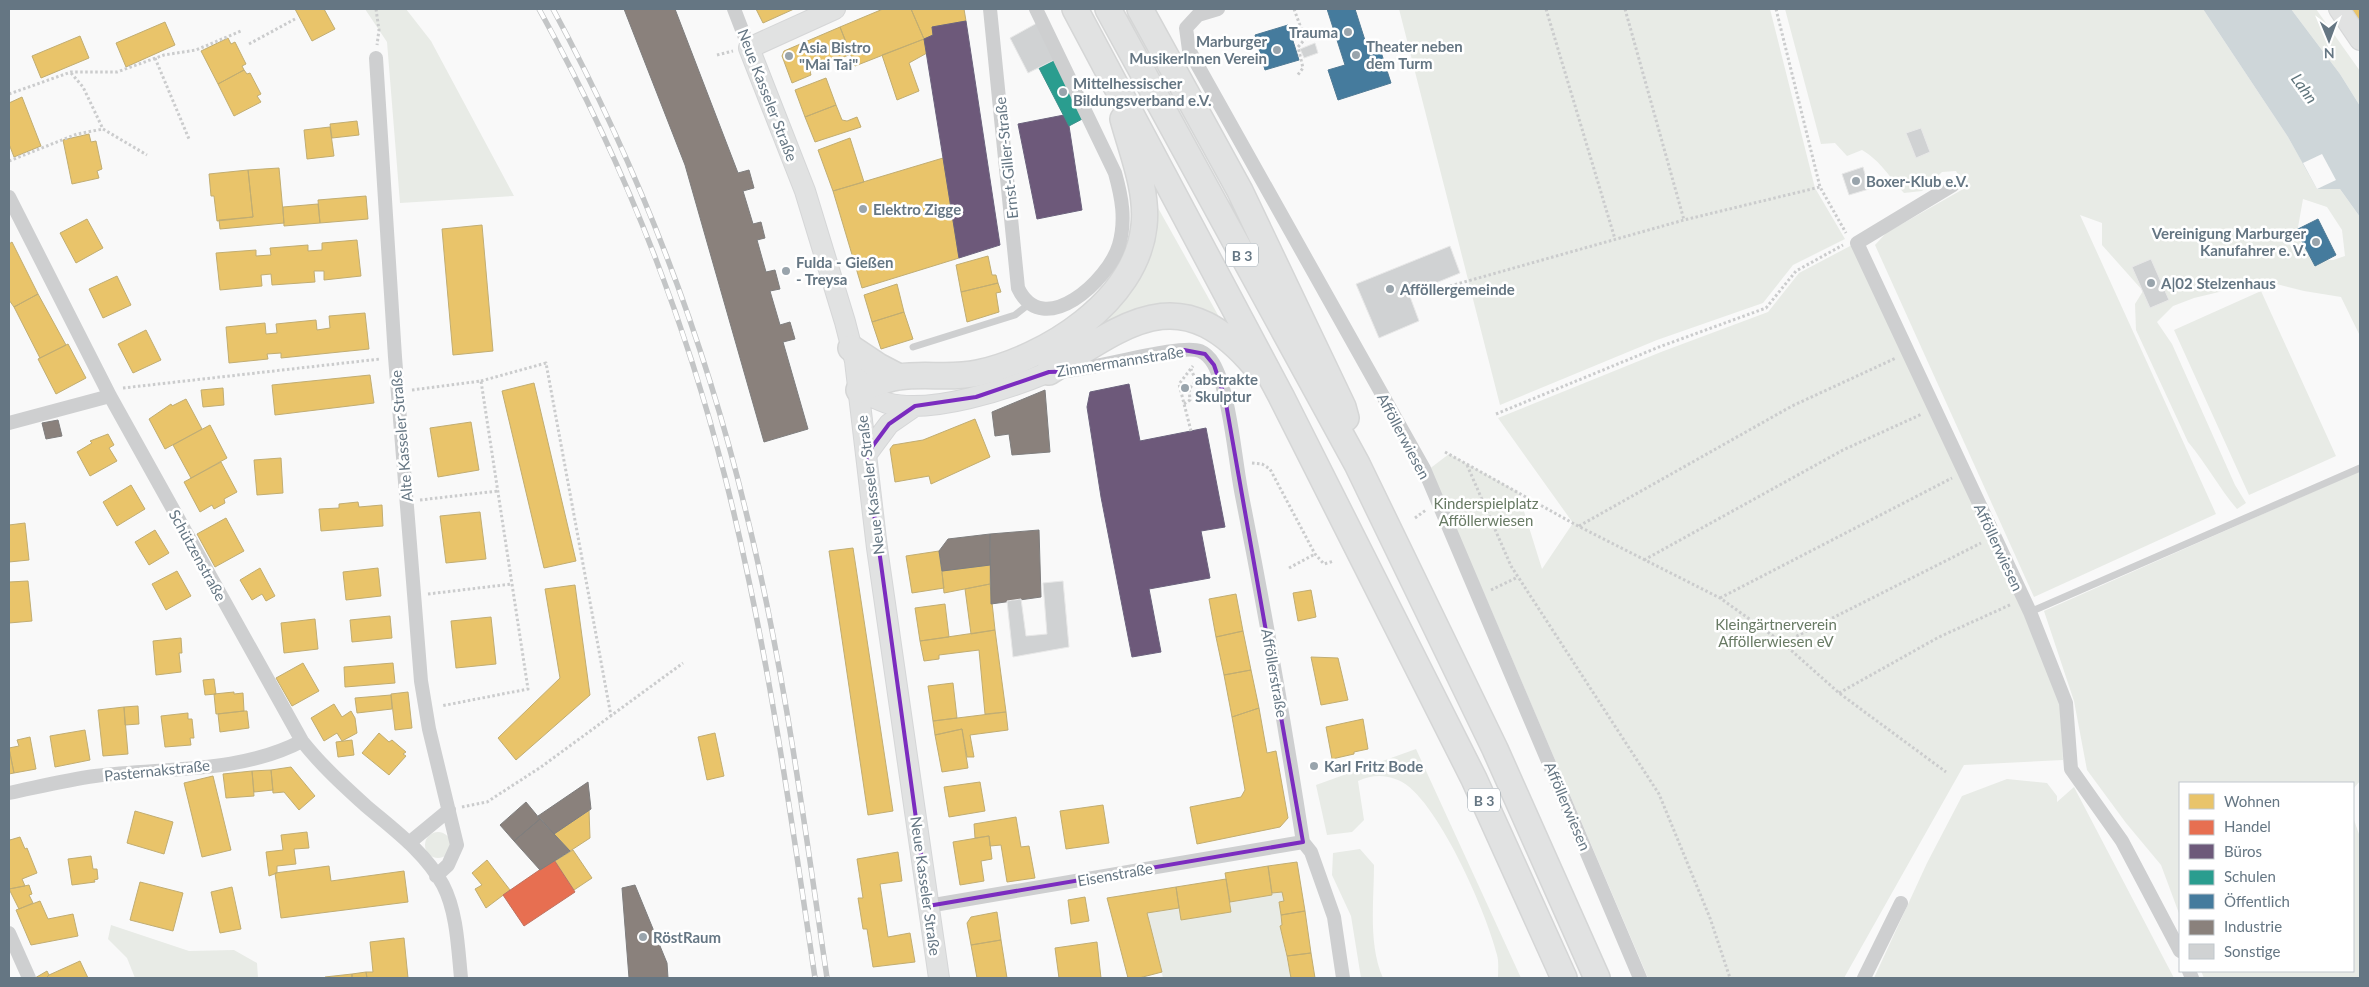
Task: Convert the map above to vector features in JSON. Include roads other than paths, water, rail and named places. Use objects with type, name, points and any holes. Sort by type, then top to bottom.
[{"type":"highway","name":"B 3","points":[[1075,9],[1281,396],[1474,779],[1564,978]]},
{"type":"highway","name":"B 3","points":[[1108,9],[1357,464],[1495,749],[1597,978]]},
{"type":"highway","name":"B 3","points":[[1140,9],[1240,191],[1339,398],[1357,464]]},
{"type":"highway","points":[[859,390],[899,377],[976,374],[1018,359],[1054,342],[1091,318],[1107,303],[1125,280],[1134,263],[1141,243],[1144,225],[1144,199],[1106,66]]},
{"type":"highway","points":[[1049,372],[1136,322],[1148,318],[1179,316],[1208,324],[1235,344],[1281,396]]},
{"type":"highway","points":[[851,348],[899,377]]},
{"type":"main road","points":[[749,48],[835,9]]},
{"type":"main road","points":[[2339,9],[2360,40]]},
{"type":"main road","name":"Neue Kasseler Straße","points":[[749,48],[805,191],[851,348],[859,390],[866,455],[939,978]]},
{"type":"main road","points":[[859,390],[888,403],[915,406],[976,397],[1002,390],[1049,372]]},
{"type":"main road","points":[[866,455],[889,424],[915,406]]},
{"type":"street","name":"Neue Kasseler Straße","points":[[734,9],[749,48]]},
{"type":"street","name":"Ernst-Giller-Straße","points":[[990,9],[1018,288],[1023,298],[1029,304]]},
{"type":"street","points":[[1029,304],[1049,308],[1064,306],[1081,296],[1109,266],[1118,247],[1124,222],[1122,198],[1115,173],[1036,9]]},
{"type":"street","name":"Afföllerwiesen","points":[[1218,9],[1198,15],[1186,28],[1189,50],[1424,469],[1640,978]]},
{"type":"street","name":"Alte Kasseler Straße","points":[[376,58],[395,357],[413,596],[425,708],[456,846],[448,865],[436,876]]},
{"type":"street","name":"Afföllerwiesen","points":[[1953,185],[1854,241],[2027,606],[2066,703],[2071,768],[2122,841],[2179,949]]},
{"type":"street","name":"Schützenstraße","points":[[9,197],[109,393],[302,741],[333,777],[409,843],[436,876]]},
{"type":"street","name":"Zimmermannstraße","points":[[1049,372],[1078,371],[1154,355],[1194,349],[1205,354],[1214,365]]},
{"type":"street","name":"Afföllerstraße","points":[[1214,365],[1225,398],[1236,469],[1260,584],[1303,842],[1311,852],[1334,917],[1343,978]]},
{"type":"street","points":[[9,423],[109,393]]},
{"type":"street","name":"Pasternakstraße","points":[[9,793],[95,776],[237,762],[281,752],[302,741]]},
{"type":"street","points":[[409,843],[449,810]]},
{"type":"street","name":"Eisenstraße","points":[[928,906],[1303,842]]},
{"type":"street","points":[[436,876],[443,885],[452,913],[461,978]]},
{"type":"street","points":[[1864,978],[1901,903]]},
{"type":"street","points":[[9,934],[29,978]]},
{"type":"lane","points":[[1149,9],[1154,34]]},
{"type":"lane","points":[[913,348],[1015,315],[1029,304]]},
{"type":"lane","points":[[2027,606],[2360,468]]},
{"type":"water","name":"Lahn","points":[[2203,9],[2291,9],[2340,74],[2360,106],[2360,217],[2340,189],[2317,189],[2288,137]]},
{"type":"railway","points":[[539,9],[569,64],[623,179],[669,296],[709,416],[740,539],[765,664],[787,789],[815,978]]},
{"type":"railway","points":[[553,9],[613,130],[666,254],[710,382],[729,447],[759,570],[782,686],[827,978]]},
{"type":"place","name":"Trauma","points":[[1348,32]]},
{"type":"place","name":"Marburger MusikerInnen Verein","points":[[1277,50]]},
{"type":"place","name":"Theater neben dem Turm","points":[[1356,55]]},
{"type":"place","name":"Asia Bistro \"Mai Tai\"","points":[[789,56]]},
{"type":"place","name":"Mittelhessischer Bildungsverband e.V.","points":[[1063,92]]},
{"type":"place","name":"Boxer-Klub e.V.","points":[[1856,181]]},
{"type":"place","name":"Elektro Zigge","points":[[863,209]]},
{"type":"place","name":"Vereinigung Marburger Kanufahrer e. V.","points":[[2316,242]]},
{"type":"place","name":"Fulda - Gießen - Treysa","points":[[786,271]]},
{"type":"place","name":"A|02 Stelzenhaus","points":[[2151,283]]},
{"type":"place","name":"Afföllergemeinde","points":[[1390,289]]},
{"type":"place","name":"abstrakte Skulptur","points":[[1185,388]]},
{"type":"place","name":"Karl Fritz Bode","points":[[1314,766]]},
{"type":"place","name":"RöstRaum","points":[[643,937]]},
{"type":"park label","name":"Kinderspielplatz Afföllerwiesen","points":[[1486,512]]},
{"type":"park label","name":"Kleingärtnerverein Afföllerwiesen eV","points":[[1776,632]]}]
